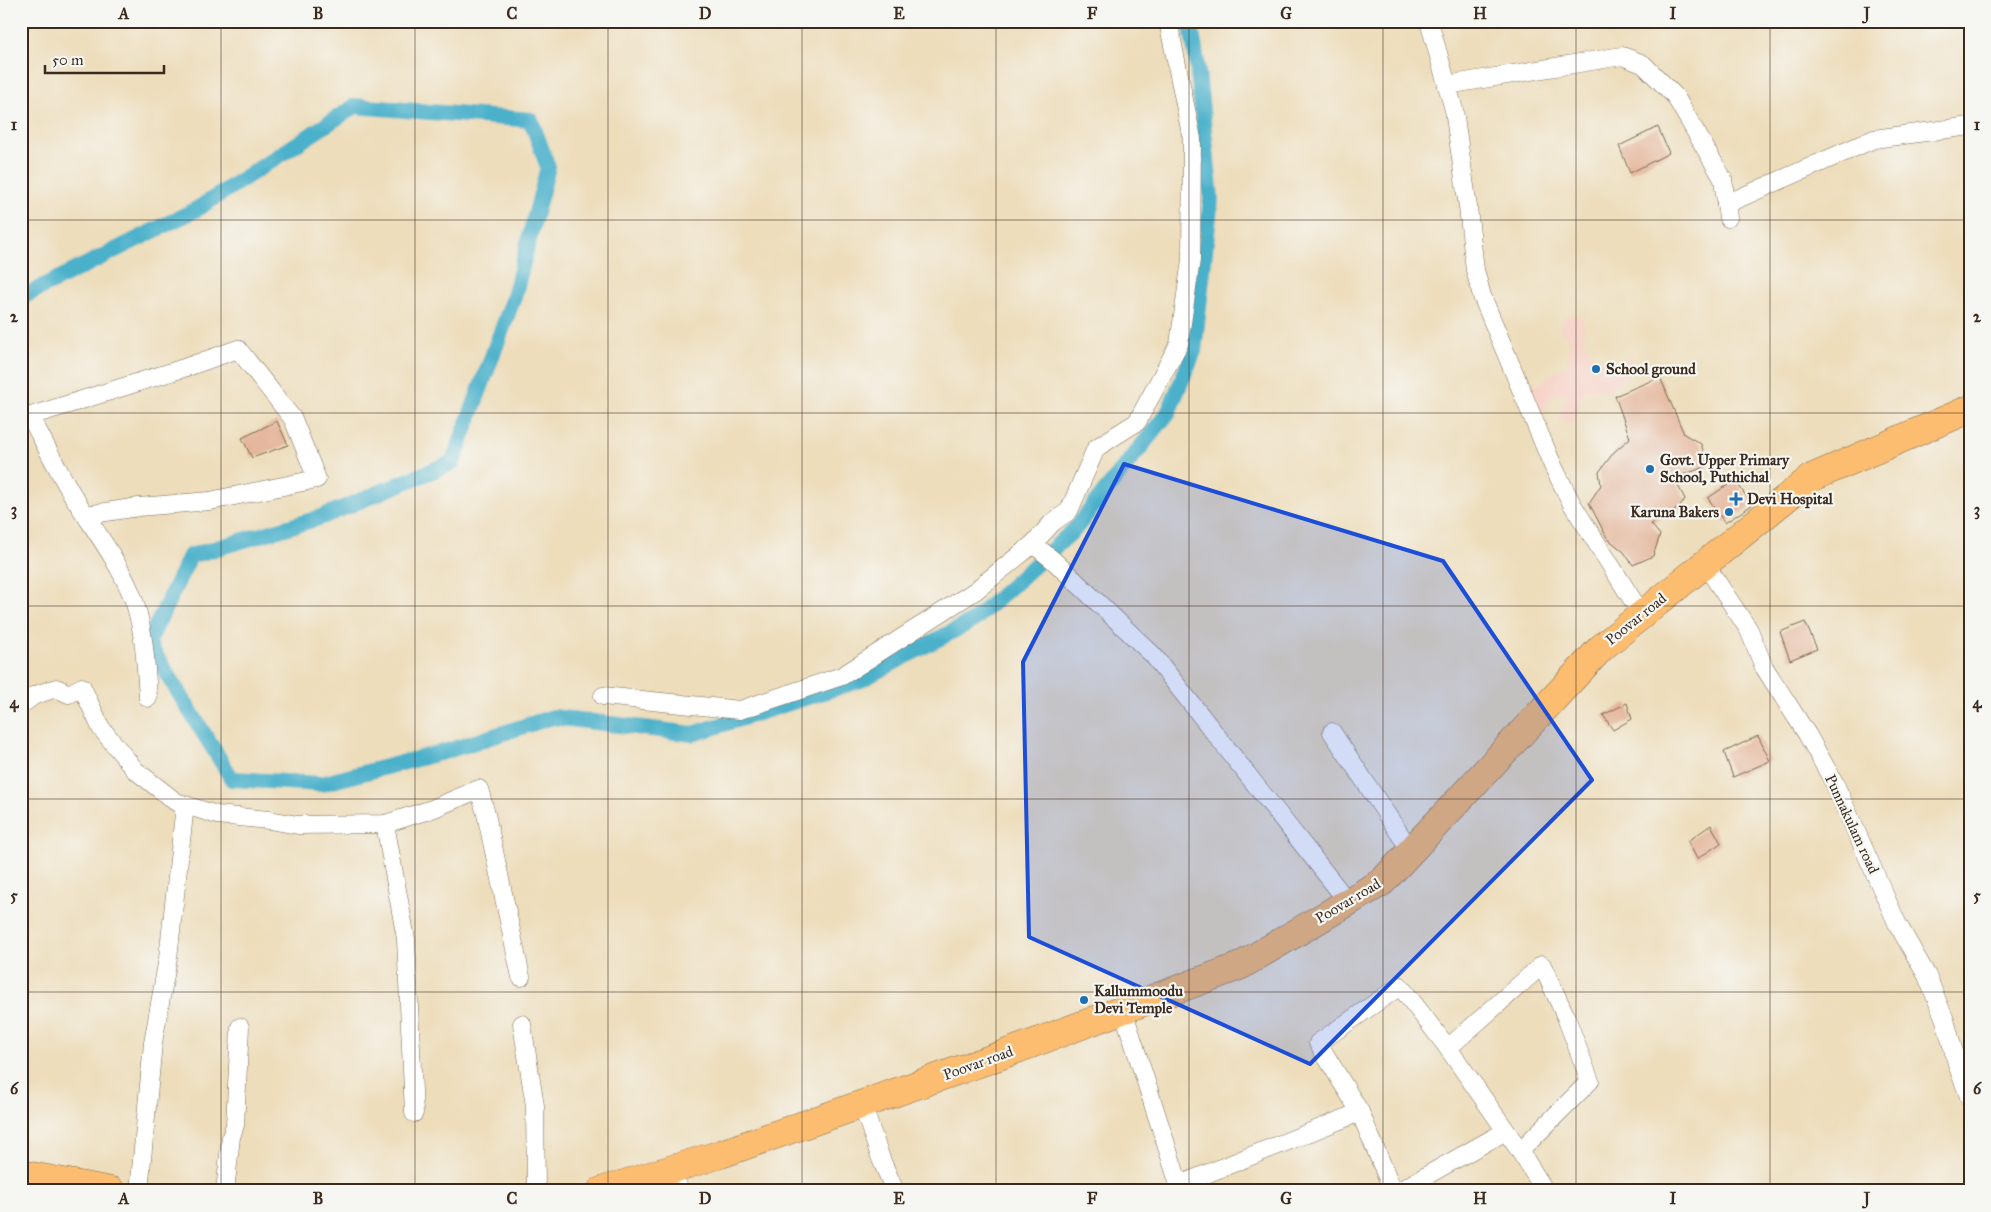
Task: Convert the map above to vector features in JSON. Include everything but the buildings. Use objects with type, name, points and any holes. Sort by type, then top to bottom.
[{"type":"main road","name":"Poovar road","points":[[601,1191],[676,1180],[721,1154],[1000,1056],[1240,966],[1382,882],[1601,648],[1812,478],[1970,409]]},
{"type":"main road","points":[[21,1174],[111,1191]]},
{"type":"street","points":[[603,696],[740,710],[842,676],[975,591],[1035,545],[1053,522],[1069,511],[1096,448],[1137,422],[1178,344],[1190,260],[1192,139],[1168,21]]},
{"type":"street","points":[[1429,21],[1454,110],[1475,270],[1482,296],[1553,466],[1568,496],[1642,615]]},
{"type":"street","points":[[1447,85],[1622,56],[1643,64],[1675,96],[1723,180],[1727,211],[1874,139],[1970,126]]},
{"type":"street","points":[[86,515],[139,507],[210,501],[317,479],[293,419],[238,349],[26,418],[72,494],[109,550],[132,594],[146,664],[148,698]]},
{"type":"street","points":[[1035,545],[1153,655],[1348,902]]},
{"type":"street","name":"Punnakulam road","points":[[1703,565],[1713,576],[1749,630],[1764,667],[1807,734],[1835,784],[1897,923],[1927,976],[1945,1020],[1970,1099]]},
{"type":"street","points":[[21,704],[33,696],[56,688],[69,694],[82,687],[101,728],[135,770],[176,802],[217,815],[298,825],[385,824],[432,809],[479,789],[520,976]]},
{"type":"street","points":[[1332,732],[1411,851]]},
{"type":"street","points":[[139,1191],[153,1042],[168,958],[185,805]]},
{"type":"street","points":[[385,824],[406,939],[414,1113]]},
{"type":"street","points":[[1448,1048],[1542,965],[1566,1017],[1590,1081],[1520,1152]]},
{"type":"street","points":[[1394,1191],[1360,1112],[1318,1043],[1400,986],[1448,1048],[1546,1191]]},
{"type":"street","points":[[1123,1010],[1180,1188],[1360,1112]]},
{"type":"street","points":[[522,1024],[535,1106],[536,1191]]},
{"type":"street","points":[[225,1191],[231,1137],[235,1125],[240,1027]]},
{"type":"street","points":[[862,1104],[895,1191]]},
{"type":"street","points":[[1400,1191],[1506,1131]]},
{"type":"highlighted area","points":[[1124,464],[1443,561],[1592,780],[1310,1064],[1029,937],[1023,662]]},
{"type":"shaded area","name":"School ground","points":[[1578,315],[1584,324],[1584,342],[1594,360],[1613,365],[1632,356],[1633,373],[1610,389],[1584,389],[1574,425],[1558,418],[1568,395],[1555,393],[1542,413],[1530,391],[1548,376],[1567,365],[1570,338],[1560,331],[1563,317]]},
{"type":"waterway","points":[[21,25],[25,21]]},
{"type":"waterway","points":[[21,294],[24,296],[197,209],[355,106],[531,120],[548,167],[514,297],[453,462],[319,518],[190,556],[148,643],[232,779],[321,784],[447,751],[553,717],[693,734],[861,680],[974,620],[1074,530],[1168,413],[1194,351],[1211,198],[1197,62],[1190,21]]},
{"type":"place","name":"School ground","points":[[1596,369]]},
{"type":"place","name":"Govt. Upper Primary School, Puthichal","points":[[1650,469]]},
{"type":"place","name":"Devi Hospital","points":[[1736,499]]},
{"type":"place","name":"Karuna Bakers","points":[[1729,512]]},
{"type":"place","name":"Kallummoodu Devi Temple","points":[[1084,1000]]}]
